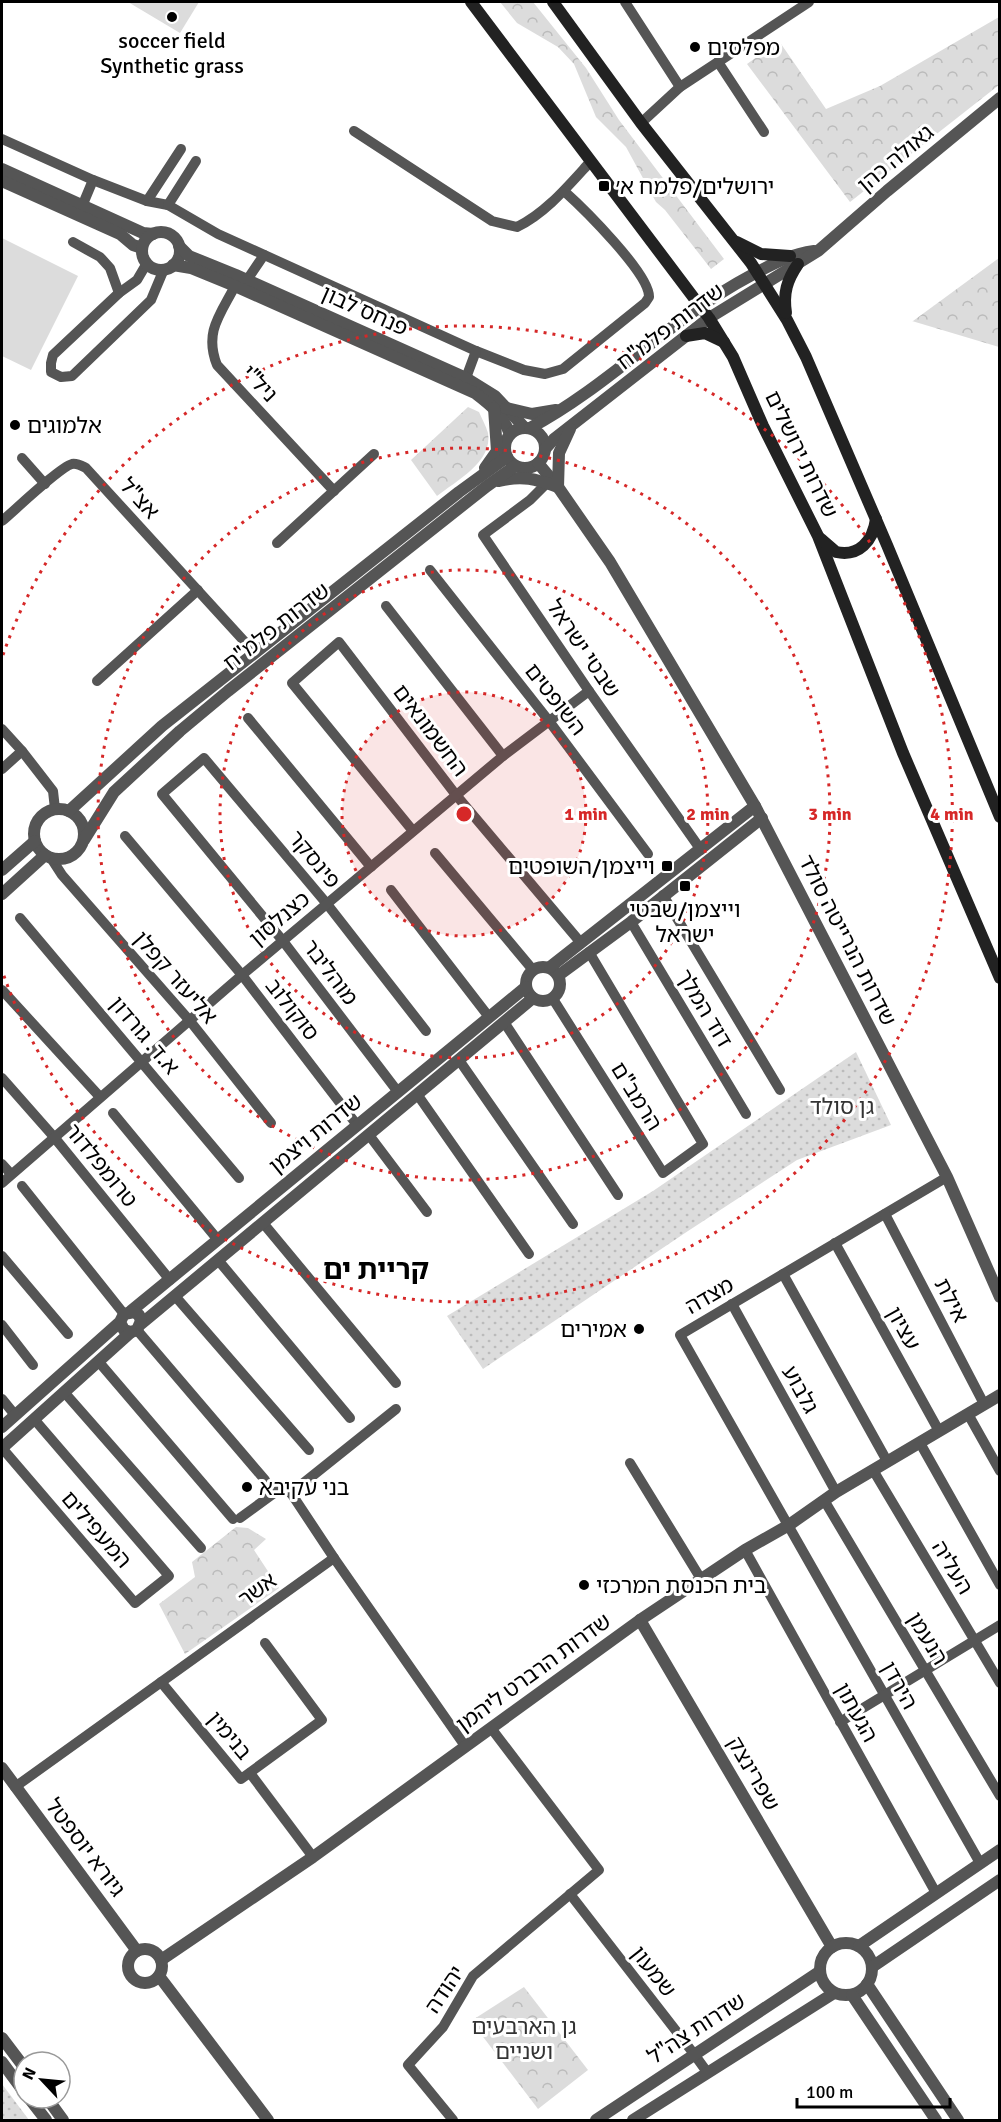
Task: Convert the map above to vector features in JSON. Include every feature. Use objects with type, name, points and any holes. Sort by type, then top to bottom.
[{"type":"main road","name":"שדרות ירושלים","points":[[471,2],[701,307],[727,345],[763,426],[818,536],[903,753],[999,978]]},
{"type":"main road","name":"שדרות ירושלים","points":[[553,2],[641,123],[734,241],[787,320],[806,357],[876,519],[999,817]]},
{"type":"main road","points":[[734,241],[761,254],[794,260],[785,293],[787,320]]},
{"type":"main road","points":[[686,336],[705,333],[727,345]]},
{"type":"main road","points":[[818,536],[836,552],[855,551],[863,547],[870,539],[875,530],[876,519]]},
{"type":"street","points":[[625,2],[680,87]]},
{"type":"street","points":[[641,123],[680,87],[809,2]]},
{"type":"street","points":[[718,62],[764,132]]},
{"type":"street","name":"גאולה כהן","points":[[701,307],[731,286],[757,273],[818,251],[999,99]]},
{"type":"street","points":[[354,131],[492,221],[517,227],[527,222],[564,191],[591,161]]},
{"type":"street","points":[[2,139],[93,180],[147,201],[168,205],[218,234],[476,351],[524,370],[545,374],[563,369],[645,303],[649,297],[646,287],[619,248],[585,210],[564,191]]},
{"type":"street","points":[[147,201],[181,149]]},
{"type":"street","points":[[168,205],[196,161]]},
{"type":"street","points":[[2,169],[143,233],[164,232],[169,234],[174,237],[179,246],[179,256],[168,267],[152,300],[72,376],[61,377],[51,372],[53,355],[119,293],[137,280],[147,263]]},
{"type":"street","points":[[2,180],[120,234],[133,245],[142,248]]},
{"type":"street","points":[[83,204],[93,180]]},
{"type":"street","points":[[153,234],[148,237],[142,253],[147,263],[154,268],[168,267]]},
{"type":"street","points":[[73,242],[100,257],[110,268],[119,293]]},
{"type":"street","name":"פנחס לבון","points":[[179,246],[189,256],[466,378],[495,396],[510,434]]},
{"type":"street","points":[[247,280],[264,255]]},
{"type":"street","name":"גאולה כהן","points":[[765,285],[794,260]]},
{"type":"street","name":"פנחס לבון","points":[[168,267],[191,268],[453,382],[500,407],[527,428]]},
{"type":"street","name":"שדרות פלמ\"ח","points":[[545,449],[554,439],[709,318],[765,285]]},
{"type":"street","name":"ניל\"י","points":[[235,286],[213,329],[211,350],[217,365],[334,491]]},
{"type":"street","name":"שדרות פלמ\"ח","points":[[527,428],[571,405],[701,307]]},
{"type":"street","points":[[466,378],[476,351]]},
{"type":"street","points":[[459,492],[484,469],[496,451],[500,407],[532,414],[571,405]]},
{"type":"street","points":[[487,486],[514,477],[538,480],[552,485],[559,453],[573,425]]},
{"type":"street","points":[[527,428],[540,434],[545,449],[542,459],[527,468],[511,461],[505,443],[510,434],[527,428]]},
{"type":"street","points":[[277,543],[374,454]]},
{"type":"street","points":[[22,458],[45,484]]},
{"type":"street","name":"שדרות פלמ\"ח","points":[[69,811],[162,726],[254,652],[459,492],[511,461]]},
{"type":"street","name":"שדרות פלמ\"ח","points":[[84,840],[114,792],[180,731],[487,486],[511,461]]},
{"type":"street","name":"שדרות הנרייטה סולד","points":[[538,463],[610,562],[762,818],[947,1177],[999,1297]]},
{"type":"street","name":"אצ\"ל","points":[[2,521],[71,464],[79,464],[86,468],[254,652]]},
{"type":"street","name":"שבטי ישראל","points":[[552,485],[483,535],[589,692],[701,849]]},
{"type":"street","name":"השופטים","points":[[430,570],[549,721],[648,854]]},
{"type":"street","points":[[97,681],[198,590]]},
{"type":"street","points":[[386,606],[503,756]]},
{"type":"street","name":"החשמונאים","points":[[413,831],[292,683],[339,642],[456,795],[585,948],[703,1144]]},
{"type":"street","name":"כצנלסון","points":[[2,1183],[242,975],[456,795],[503,756],[589,692]]},
{"type":"street","points":[[248,718],[371,867]]},
{"type":"street","points":[[2,729],[53,791],[56,809]]},
{"type":"street","points":[[2,769],[22,751]]},
{"type":"street","name":"פינסקר","points":[[162,794],[204,758],[327,904],[426,1031]]},
{"type":"street","name":"מוהליבר","points":[[162,794],[283,941],[398,1092]]},
{"type":"street","points":[[555,971],[755,806]]},
{"type":"street","points":[[56,809],[69,811],[75,814],[82,824],[84,840],[80,848],[68,858],[48,856],[37,846],[34,832],[41,817],[56,809]]},
{"type":"street","points":[[585,948],[631,922],[762,818]]},
{"type":"street","name":"סוקולוב","points":[[125,836],[242,975],[357,1125]]},
{"type":"street","points":[[2,870],[35,841]]},
{"type":"street","points":[[435,853],[533,970]]},
{"type":"street","points":[[2,894],[48,856]]},
{"type":"street","name":"אליעזר קפלן","points":[[48,856],[190,1021],[271,1123]]},
{"type":"street","points":[[391,890],[489,1017]]},
{"type":"street","points":[[663,895],[780,1090]]},
{"type":"street","name":"א.ד. גורדון","points":[[20,918],[239,1178]]},
{"type":"street","name":"דוד המלך","points":[[631,922],[746,1114]]},
{"type":"street","points":[[544,966],[555,971],[561,986],[559,991],[552,999],[543,1001],[533,998],[526,987],[527,977],[533,970],[544,966]]},
{"type":"street","name":"שדרות ויצמן","points":[[2,1427],[125,1316],[526,987]]},
{"type":"street","points":[[2,990],[100,1097]]},
{"type":"street","name":"שדרות ויצמן","points":[[2,1448],[98,1361],[533,998]]},
{"type":"street","name":"הרמב\"ם","points":[[552,999],[663,1173],[703,1144]]},
{"type":"street","points":[[504,1022],[618,1195]]},
{"type":"street","points":[[459,1060],[573,1224]]},
{"type":"street","name":"טרומפלדור","points":[[2,1078],[54,1137],[170,1280]]},
{"type":"street","points":[[417,1094],[529,1254]]},
{"type":"street","points":[[113,1113],[218,1240]]},
{"type":"street","points":[[369,1135],[427,1212]]},
{"type":"street","points":[[2,1164],[11,1174]]},
{"type":"street","name":"מצדה","points":[[789,1525],[680,1335],[947,1177]]},
{"type":"street","points":[[22,1186],[125,1316]]},
{"type":"street","name":"אילת","points":[[885,1214],[984,1404]]},
{"type":"street","points":[[263,1223],[396,1383]]},
{"type":"street","name":"עציון","points":[[835,1243],[939,1431]]},
{"type":"street","points":[[2,1256],[69,1334]]},
{"type":"street","points":[[218,1260],[350,1418]]},
{"type":"street","points":[[783,1274],[887,1461]]},
{"type":"street","points":[[175,1296],[309,1450]]},
{"type":"street","name":"גלבוע","points":[[732,1304],[836,1492]]},
{"type":"street","points":[[125,1316],[139,1315],[136,1329]]},
{"type":"street","points":[[125,1316],[122,1328],[136,1329],[265,1480]]},
{"type":"street","points":[[2,1325],[33,1365]]},
{"type":"street","points":[[98,1361],[236,1519],[277,1491],[291,1492],[396,1409]]},
{"type":"street","points":[[64,1392],[201,1548]]},
{"type":"street","name":"שדרות הרברט ליהמן","points":[[161,1960],[313,1857],[640,1620],[745,1550],[789,1525],[836,1492],[999,1395]]},
{"type":"street","points":[[2,1399],[15,1415]]},
{"type":"street","points":[[968,1414],[999,1471]]},
{"type":"street","name":"המעפילים","points":[[2,1448],[135,1603],[170,1576],[34,1419]]},
{"type":"street","points":[[920,1443],[999,1585]]},
{"type":"street","points":[[630,1463],[701,1579]]},
{"type":"street","name":"העליה","points":[[873,1470],[999,1683]]},
{"type":"street","points":[[291,1492],[334,1558],[465,1746]]},
{"type":"street","name":"הנעמן","points":[[824,1500],[999,1796]]},
{"type":"street","name":"הירדן","points":[[789,1525],[884,1696],[981,1863]]},
{"type":"street","name":"הגעתון","points":[[745,1550],[936,1893]]},
{"type":"street","name":"אשר","points":[[15,1787],[334,1558]]},
{"type":"street","name":"שפרינצק","points":[[640,1620],[832,1947]]},
{"type":"street","points":[[840,1722],[999,1624]]},
{"type":"street","points":[[249,1773],[322,1720],[265,1643]]},
{"type":"street","name":"בנימין","points":[[161,1682],[242,1779],[249,1773],[313,1857]]},
{"type":"street","name":"יהודה","points":[[453,2121],[408,2065],[443,2027],[473,1977],[599,1870],[491,1728]]},
{"type":"street","name":"גיורא יוספטל","points":[[2,1768],[137,1951]]},
{"type":"street","points":[[859,1946],[999,1850]]},
{"type":"street","points":[[872,1967],[999,1880]]},
{"type":"street","name":"שמעון","points":[[570,1894],[707,2072]]},
{"type":"street","points":[[845,1942],[859,1946],[870,1959],[872,1967],[867,1984],[852,1995],[834,1993],[827,1988],[819,1972],[822,1958],[832,1947],[845,1942]]},
{"type":"street","points":[[148,1949],[158,1955],[161,1960],[162,1971],[150,1983],[134,1979],[128,1970],[129,1959],[137,1951],[148,1949]]},
{"type":"street","name":"שדרות צה\"ל","points":[[596,2121],[819,1972]]},
{"type":"street","points":[[159,1976],[268,2121]]},
{"type":"street","points":[[867,1984],[958,2121]]},
{"type":"street","name":"שדרות צה\"ל","points":[[633,2121],[834,1993]]},
{"type":"street","points":[[852,1995],[936,2121]]},
{"type":"street","points":[[2,2038],[12,2051]]},
{"type":"street","points":[[2,2062],[12,2076]]},
{"type":"green space","name":"soccer field Synthetic grass","points":[[128,2],[199,2],[180,33]]},
{"type":"green space","points":[[500,2],[533,2],[586,68],[619,120],[724,259],[711,269],[665,210],[656,202],[626,147],[596,117],[574,64],[558,47],[517,23]]},
{"type":"green space","points":[[999,17],[999,85],[850,202],[747,64],[779,41],[826,109],[880,86]]},
{"type":"green space","points":[[2,238],[78,276],[31,370],[2,356]]},
{"type":"green space","points":[[999,258],[999,347],[912,321],[913,321]]},
{"type":"green space","points":[[468,407],[479,412],[487,430],[488,443],[485,453],[472,470],[437,496],[411,460]]},
{"type":"green space","name":"גן סולד","points":[[856,1052],[891,1125],[797,1160],[483,1369],[447,1316],[653,1191]]},
{"type":"green space","points":[[236,1527],[248,1528],[266,1539],[254,1550],[279,1588],[185,1654],[159,1604],[195,1577],[192,1562]]},
{"type":"green space","name":"גן הארבעים ושניים","points":[[524,1987],[588,2070],[538,2109],[471,2021]]},
{"type":"green space","points":[[2,2084],[12,2097],[12,2110],[22,2110],[29,2120],[2,2120]]},
{"type":"place","name":"soccer field Synthetic grass","points":[[172,17]]},
{"type":"place","name":"מפלסים","points":[[695,47]]},
{"type":"place","name":"ירושלים/פלמח א׳","points":[[604,186]]},
{"type":"place","name":"אלמוגים","points":[[15,425]]},
{"type":"place","name":"וייצמן/השופטים","points":[[667,866]]},
{"type":"place","name":"וייצמן/שבטי ישראל","points":[[685,886]]},
{"type":"place","name":"אמירים","points":[[639,1329]]},
{"type":"place","name":"בני עקיבא","points":[[247,1487]]},
{"type":"place","name":"בית הכנסת המרכזי","points":[[584,1585]]},
{"type":"district","name":"קריית ים","points":[[376,1269]]}]
